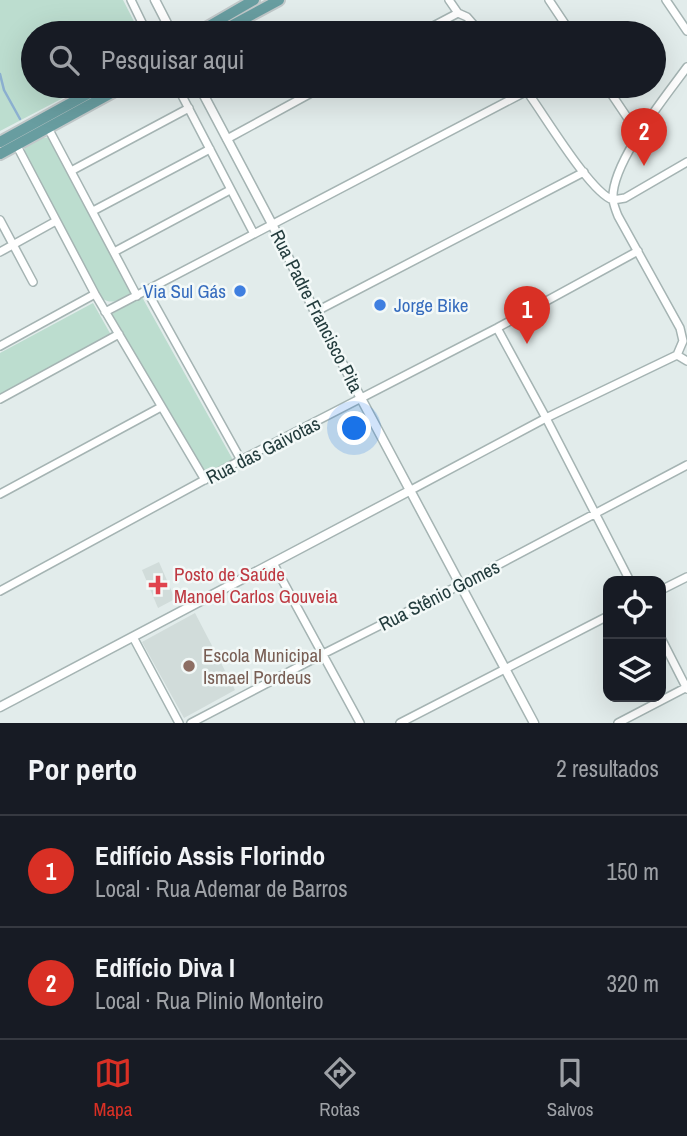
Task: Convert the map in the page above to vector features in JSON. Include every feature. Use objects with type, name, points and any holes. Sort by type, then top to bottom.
[{"type":"main road","points":[[218,21],[254,0]]},
{"type":"main road","points":[[240,21],[279,0]]},
{"type":"main road","points":[[46,123],[84,98]]},
{"type":"main road","points":[[0,155],[24,135],[99,98]]},
{"type":"main road","points":[[0,142],[24,135]]},
{"type":"street","points":[[131,0],[142,21]]},
{"type":"street","points":[[155,0],[166,21]]},
{"type":"street","points":[[449,0],[458,13],[470,21]]},
{"type":"street","points":[[549,0],[561,21]]},
{"type":"street","points":[[666,0],[687,31]]},
{"type":"street","points":[[443,21],[458,13]]},
{"type":"street","points":[[666,97],[687,67]]},
{"type":"street","name":"Rua Padre Francisco Pita","points":[[184,98],[254,234]]},
{"type":"street","name":"Rua Padre Francisco Pita","points":[[205,98],[315,312],[534,723]]},
{"type":"street","points":[[227,139],[302,98]]},
{"type":"street","points":[[106,312],[506,98]]},
{"type":"street","points":[[532,98],[591,183],[607,198],[625,198],[687,162]]},
{"type":"street","points":[[614,98],[639,135]]},
{"type":"street","points":[[0,707],[546,418],[677,355],[683,341],[680,328],[618,216],[613,200],[618,173],[639,135],[665,98]]},
{"type":"street","points":[[71,171],[189,108]]},
{"type":"street","points":[[46,123],[137,296]]},
{"type":"street","points":[[24,135],[56,220],[95,294],[205,480]]},
{"type":"street","points":[[93,211],[210,149]]},
{"type":"street","points":[[315,312],[584,172]]},
{"type":"street","points":[[114,252],[230,190]]},
{"type":"street","points":[[0,220],[33,282]]},
{"type":"street","points":[[0,252],[56,220]]},
{"type":"street","name":"Rua das Gaivotas","points":[[0,591],[241,460],[497,328],[638,251]]},
{"type":"street","points":[[147,291],[241,460]]},
{"type":"street","points":[[0,346],[95,294]]},
{"type":"street","points":[[497,328],[627,576]]},
{"type":"street","points":[[0,399],[119,334]]},
{"type":"street","points":[[677,355],[687,361]]},
{"type":"street","points":[[0,494],[161,407]]},
{"type":"street","name":"Rua Stênio Gomes","points":[[191,723],[687,465]]},
{"type":"street","points":[[273,564],[360,723]]},
{"type":"street","points":[[666,588],[687,577]]},
{"type":"street","points":[[400,723],[603,619]]},
{"type":"street","points":[[133,637],[179,723]]},
{"type":"street","points":[[618,723],[687,688],[662,639]]},
{"type":"shaded area","name":"Posto de Saúde Manoel Carlos Gouveia","points":[[159,562],[175,599],[158,608],[142,570]]},
{"type":"shaded area","name":"Escola Municipal Ismael Pordeus","points":[[195,613],[235,690],[184,718],[142,642]]},
{"type":"green space","points":[[0,0],[123,0],[134,21],[21,21],[21,98],[63,98],[0,131]]},
{"type":"green space","points":[[50,137],[131,293],[113,302],[102,298],[24,152],[25,148]]},
{"type":"green space","points":[[142,297],[233,460],[205,474],[112,314]]},
{"type":"green space","points":[[93,303],[111,335],[0,395],[0,353]]},
{"type":"waterway","points":[[0,74],[4,90],[20,119]]},
{"type":"place","name":"Edifício Diva I","points":[[644,166]]},
{"type":"place","name":"Via Sul Gás","points":[[240,291]]},
{"type":"place","name":"Jorge Bike","points":[[380,305]]},
{"type":"place","name":"Edifício Assis Florindo","points":[[527,344]]},
{"type":"place","name":"Posto de Saúde Manoel Carlos Gouveia","points":[[158,585]]},
{"type":"place","name":"Escola Municipal Ismael Pordeus","points":[[189,666]]}]
